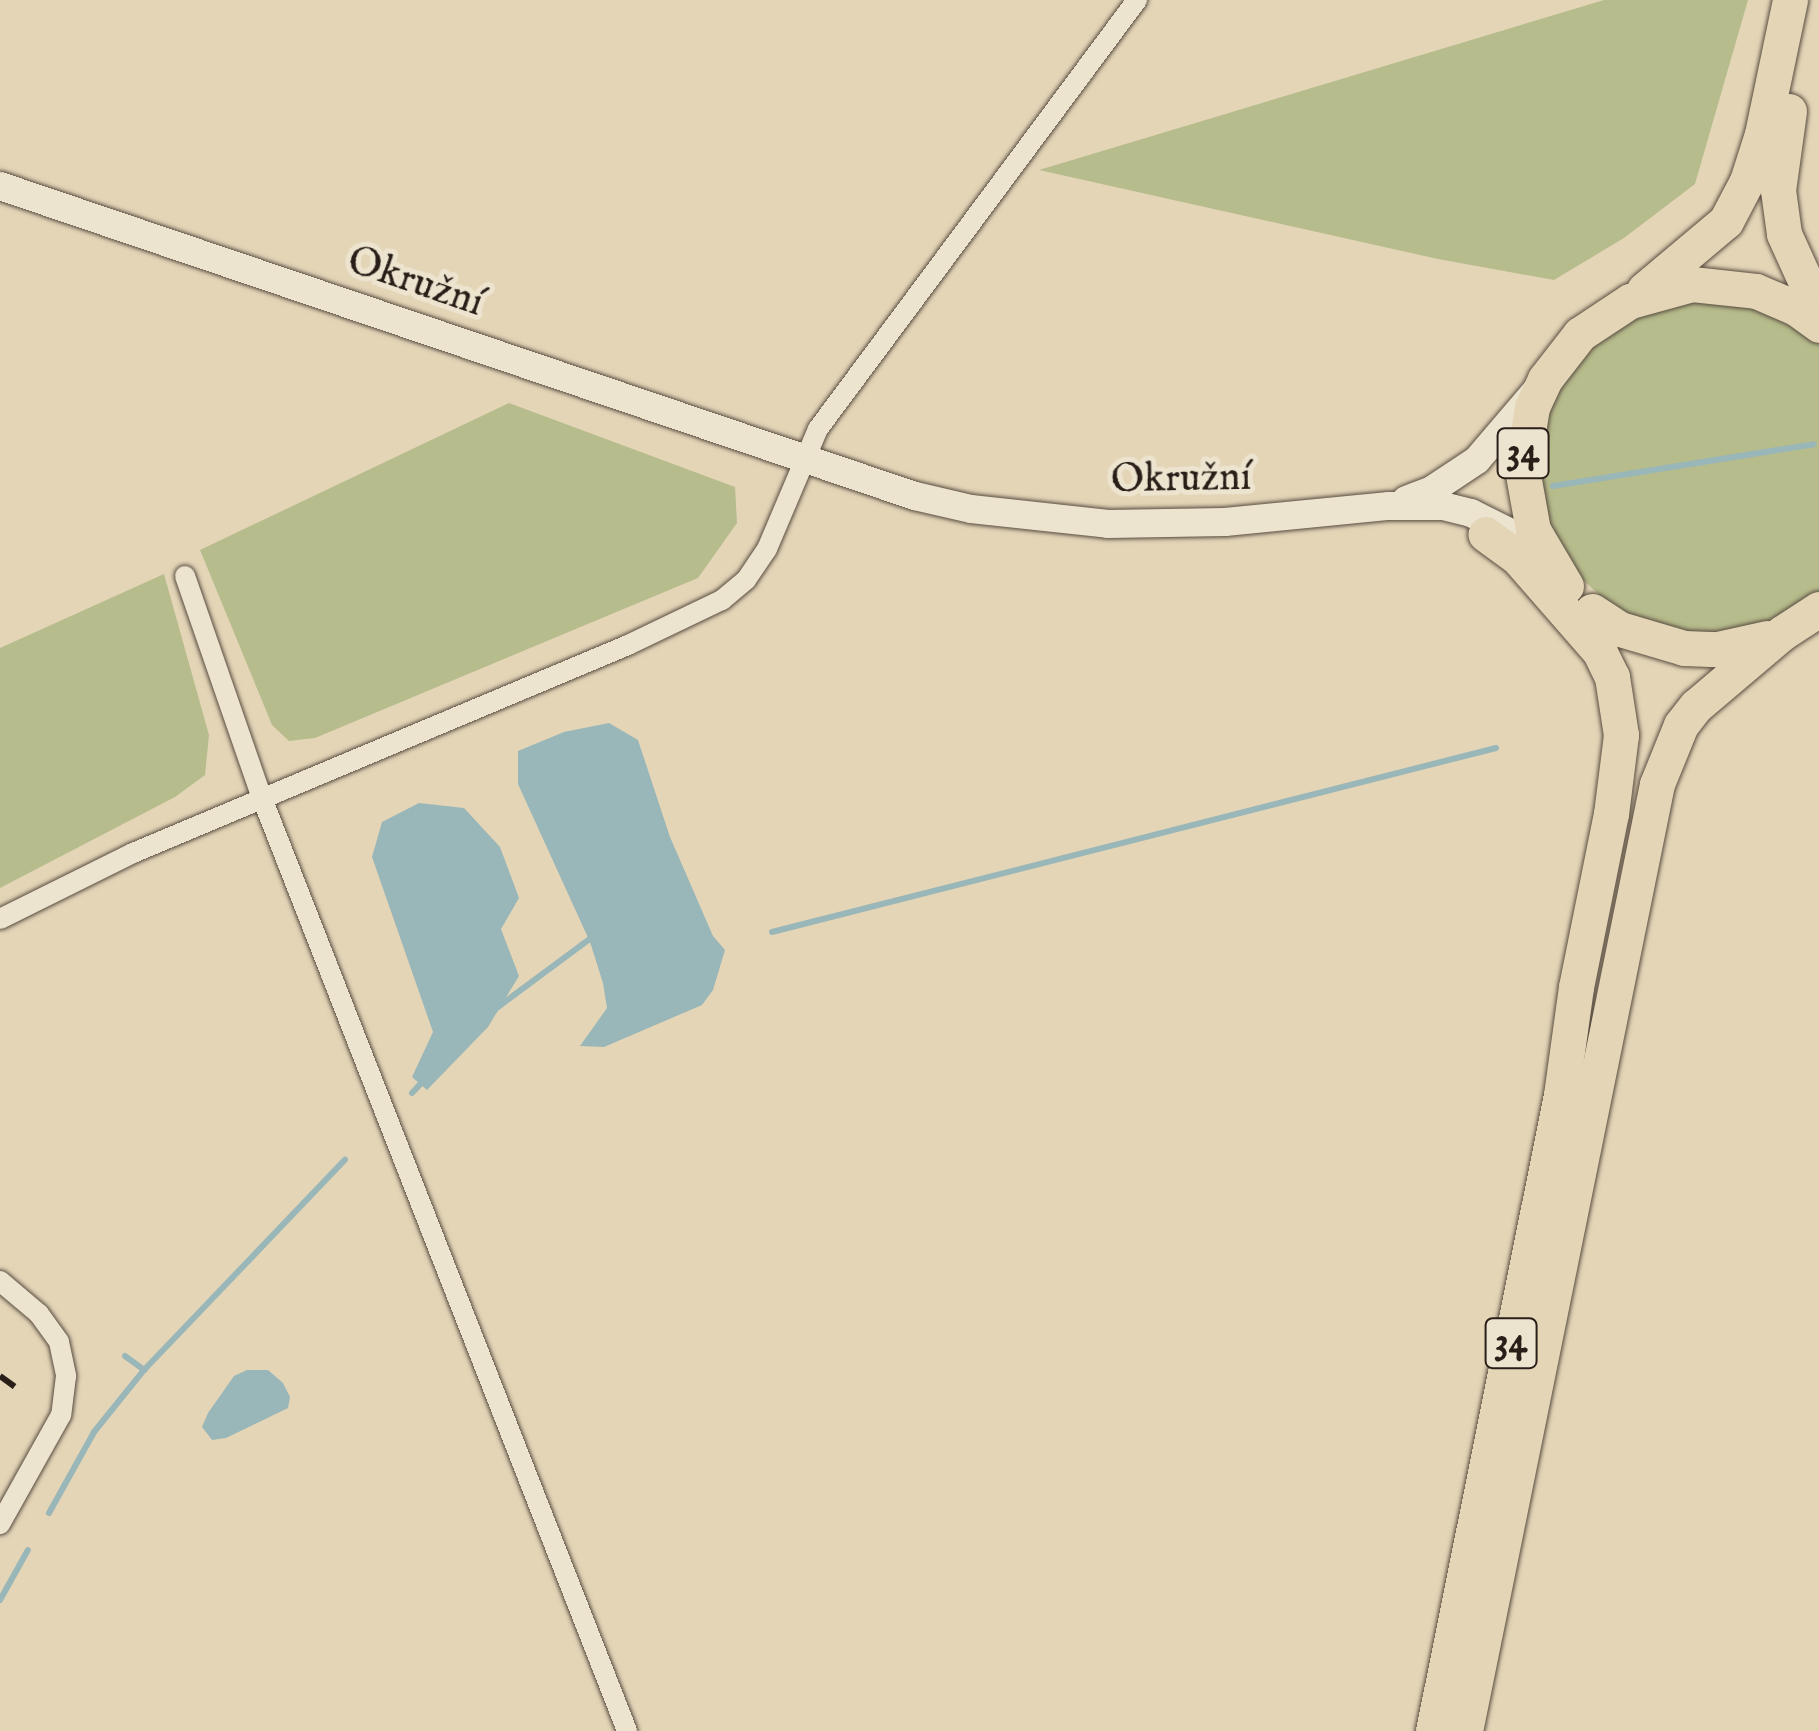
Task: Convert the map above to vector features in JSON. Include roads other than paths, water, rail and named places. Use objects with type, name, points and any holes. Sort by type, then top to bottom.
[{"type":"highway","name":"34","points":[[1782,632],[1717,649],[1684,648],[1620,629],[1592,611],[1568,588],[1544,551],[1533,530],[1522,469],[1528,422],[1545,379],[1580,334],[1700,248],[1726,221],[1747,181],[1762,134],[1790,0]]},
{"type":"highway","points":[[1812,0],[1781,148],[1778,190],[1784,234],[1819,311]]},
{"type":"highway","name":"34","points":[[1630,301],[1676,287],[1724,285],[1756,291],[1796,308],[1819,325]]},
{"type":"highway","points":[[1484,534],[1517,557],[1584,631],[1612,678],[1620,712],[1611,814],[1576,986],[1561,1095]]},
{"type":"highway","name":"34","points":[[1466,1731],[1658,784],[1681,725],[1696,706],[1782,632],[1819,609]]},
{"type":"highway","points":[[1561,1095],[1588,1000],[1639,740],[1638,704],[1628,667],[1592,611]]},
{"type":"highway","name":"34","points":[[1433,1731],[1561,1095]]},
{"type":"main road","name":"Okružní","points":[[0,186],[915,496],[1017,514],[1108,524],[1443,506],[1472,513],[1544,551]]},
{"type":"main road","name":"Okružní","points":[[1389,506],[1432,490],[1477,460],[1545,379]]},
{"type":"main road","points":[[1313,514],[1438,518],[1484,534]]},
{"type":"street","points":[[0,920],[133,853],[628,645],[722,600],[746,580],[767,550],[818,428],[1137,0]]},
{"type":"street","points":[[184,576],[262,798],[627,1731]]},
{"type":"street","points":[[0,1282],[39,1314],[59,1342],[66,1376],[61,1414],[0,1524]]},
{"type":"water","points":[[609,723],[638,740],[670,837],[713,936],[725,950],[713,990],[702,1005],[604,1047],[580,1046],[607,1008],[603,983],[590,942],[518,784],[518,751],[564,732]]},
{"type":"water","points":[[419,803],[464,808],[500,847],[519,898],[501,929],[519,976],[488,1027],[427,1090],[412,1077],[433,1032],[372,857],[382,822]]},
{"type":"water","points":[[247,1370],[268,1370],[283,1383],[290,1397],[288,1408],[226,1438],[212,1440],[202,1427],[208,1413],[234,1376]]},
{"type":"waterway","points":[[1553,486],[1814,444]]},
{"type":"waterway","points":[[772,932],[1496,748]]},
{"type":"waterway","points":[[494,1010],[591,938]]},
{"type":"waterway","points":[[412,1093],[425,1079]]},
{"type":"waterway","points":[[49,1513],[94,1432],[144,1370],[345,1160]]},
{"type":"waterway","points":[[125,1356],[144,1370]]},
{"type":"waterway","points":[[0,1600],[28,1550]]},
{"type":"railway","points":[[0,1376],[23,1393]]}]
